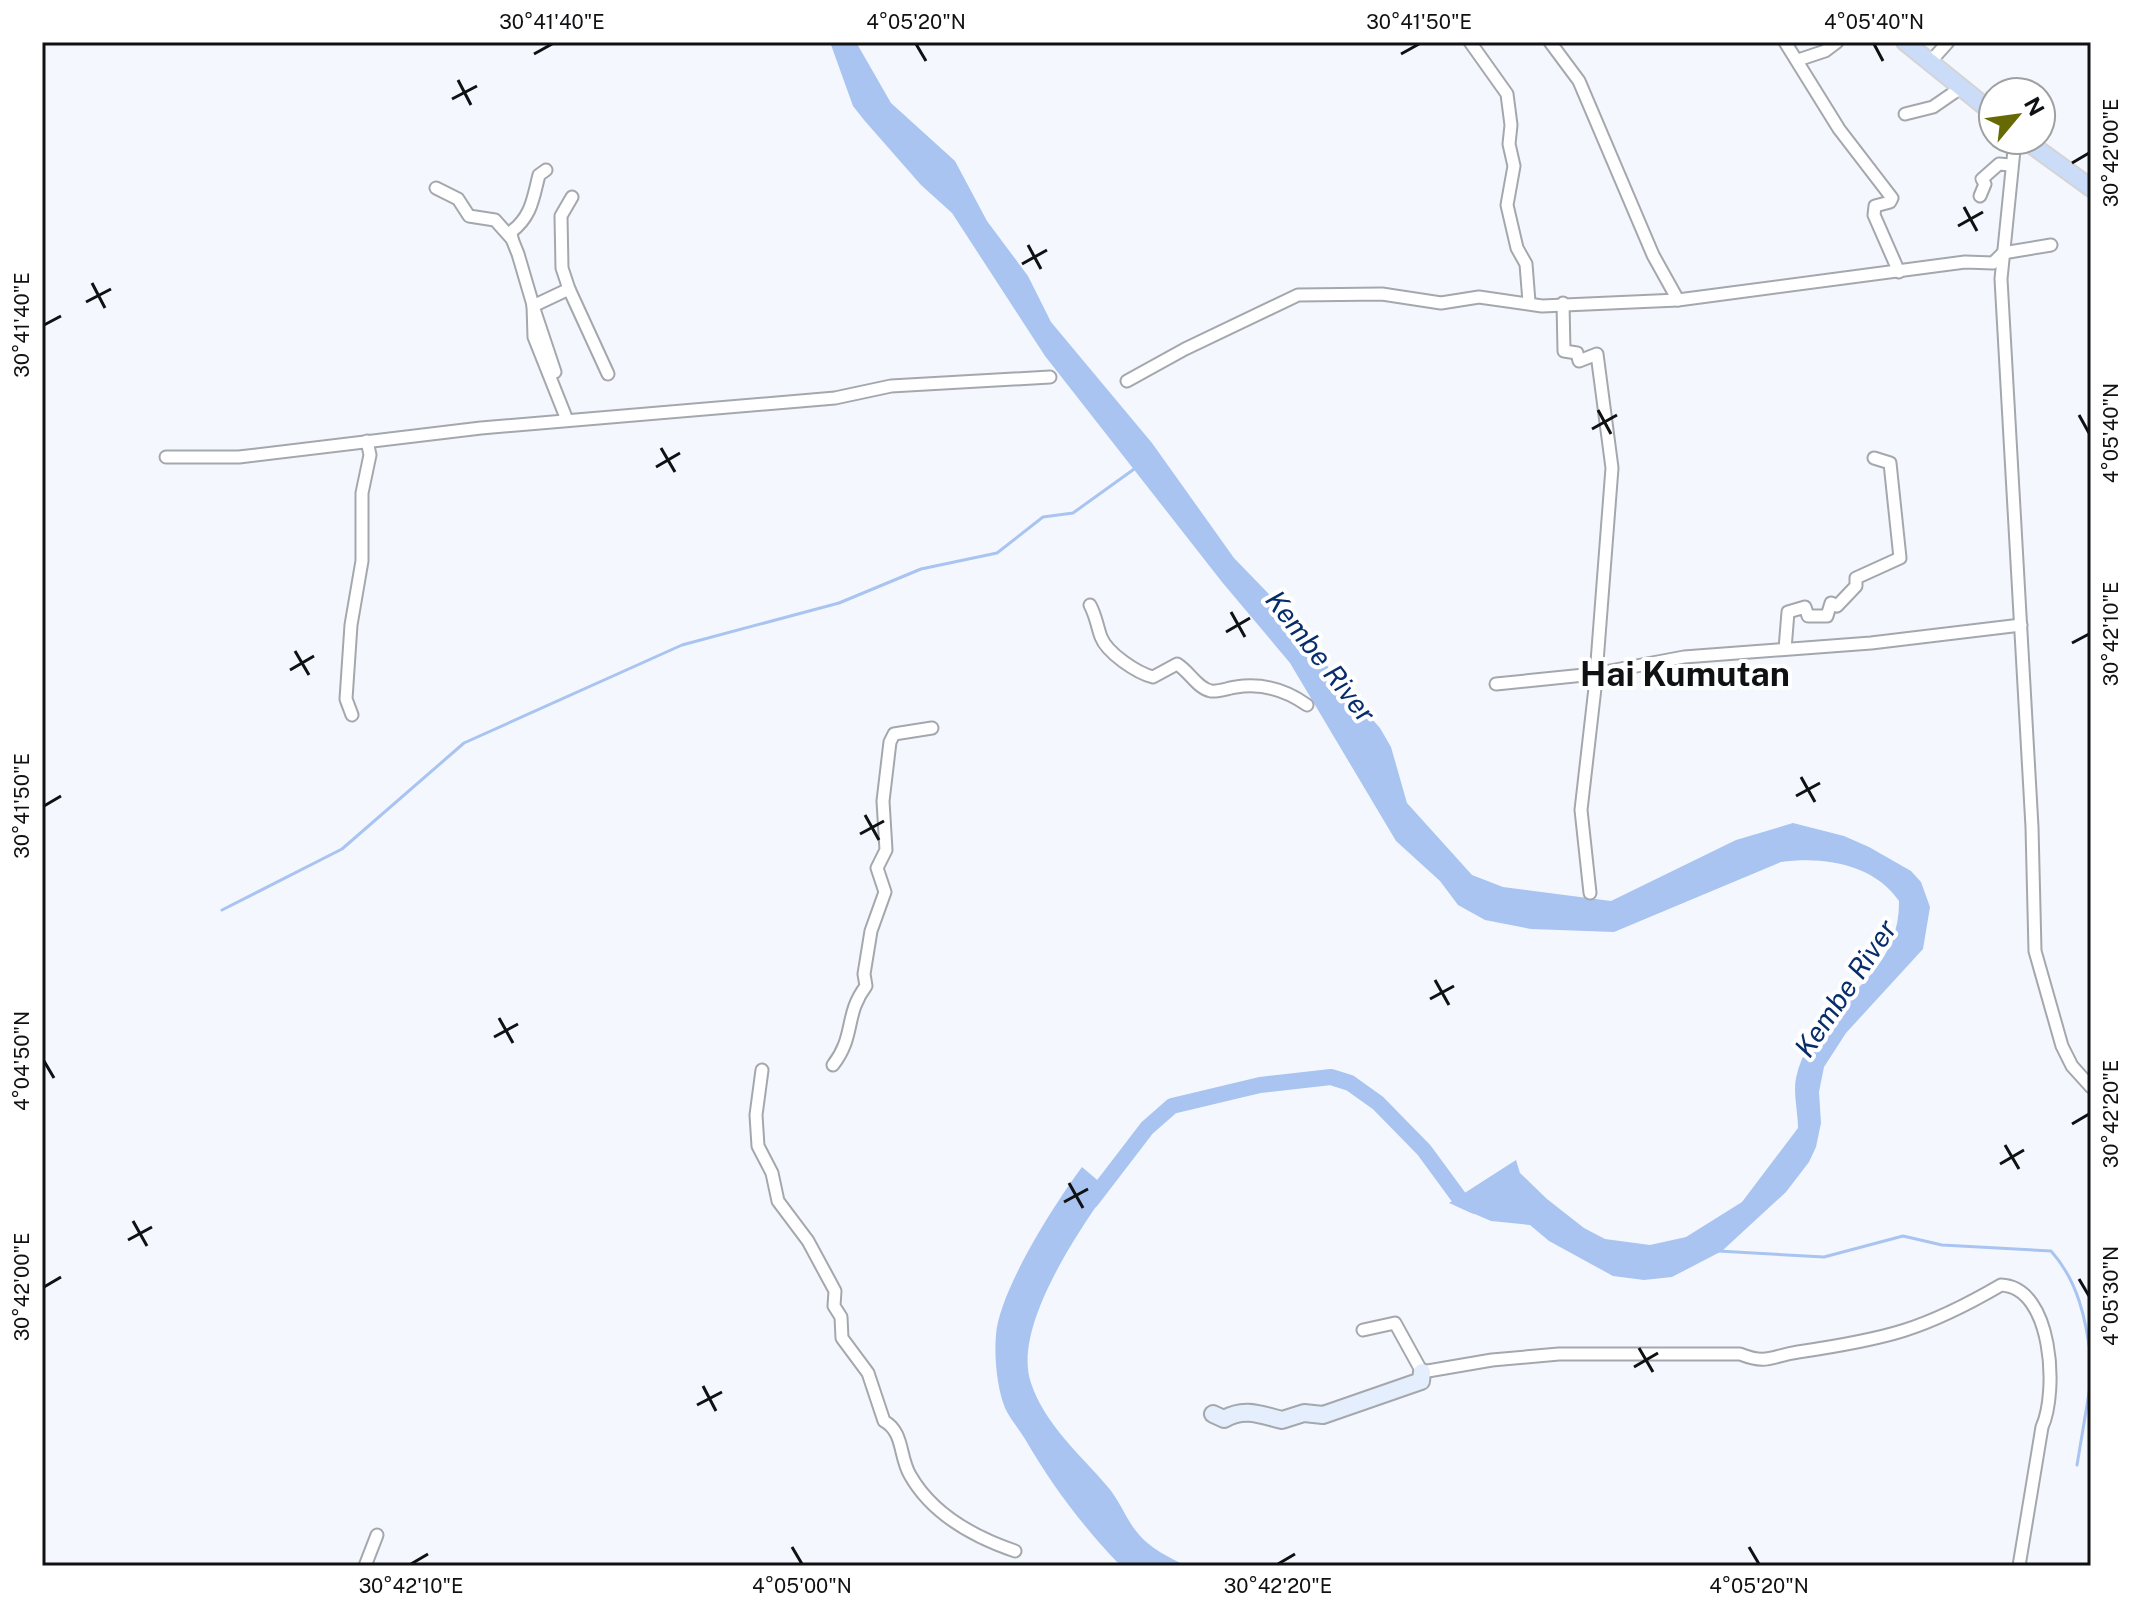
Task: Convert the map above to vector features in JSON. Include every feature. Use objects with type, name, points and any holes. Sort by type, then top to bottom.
[{"type":"main road","points":[[1905,42],[1977,100]]},
{"type":"main road","points":[[2047,156],[2091,188]]},
{"type":"street","points":[[1470,42],[1507,94],[1511,125],[1509,144],[1514,166],[1507,205],[1517,248],[1526,264],[1529,302]]},
{"type":"street","points":[[1550,42],[1579,81],[1653,255],[1678,300]]},
{"type":"street","points":[[1785,42],[1839,129],[1892,198],[1890,202],[1875,206],[1874,215],[1899,272]]},
{"type":"street","points":[[1798,60],[1825,51],[1837,42]]},
{"type":"street","points":[[1931,61],[1948,42]]},
{"type":"street","points":[[1905,114],[1933,107],[1962,87]]},
{"type":"street","points":[[2012,156],[2001,279],[2021,625],[2035,951],[2062,1046],[2072,1066],[2091,1087]]},
{"type":"street","points":[[1980,196],[1985,184],[1982,179],[1999,164],[2010,165]]},
{"type":"street","points":[[546,170],[539,175],[536,199],[523,223],[511,232],[533,306],[534,337],[567,420]]},
{"type":"street","points":[[436,188],[458,199],[469,216],[495,220],[512,239]]},
{"type":"street","points":[[572,197],[561,216],[562,268],[608,374]]},
{"type":"street","points":[[1127,381],[1185,349],[1298,295],[1343,293],[1441,303],[1479,297],[1542,306],[1678,300],[1965,262],[1993,263],[2003,253],[2051,245]]},
{"type":"street","points":[[533,306],[569,289]]},
{"type":"street","points":[[1563,303],[1564,351],[1577,353],[1579,361],[1597,354],[1612,468],[1581,810],[1590,893]]},
{"type":"street","points":[[166,457],[239,457],[567,420],[835,398],[891,386],[1050,377]]},
{"type":"street","points":[[352,715],[346,699],[351,625],[362,561],[362,493],[370,455],[367,441]]},
{"type":"street","points":[[1785,649],[1788,612],[1805,607],[1808,616],[1827,616],[1831,603],[1837,606],[1856,586],[1856,578],[1900,558],[1890,463],[1874,458]]},
{"type":"street","points":[[1090,605],[1099,622],[1102,640],[1134,672],[1153,677],[1177,664],[1188,671],[1201,687],[1214,692],[1261,686],[1292,694],[1307,705]]},
{"type":"street","points":[[1496,684],[1594,674],[1684,657],[2021,625]]},
{"type":"street","points":[[833,1065],[850,1035],[850,1012],[854,1002],[866,986],[864,974],[871,931],[885,892],[877,868],[886,850],[883,801],[890,742],[894,734],[932,728]]},
{"type":"street","points":[[762,1070],[756,1115],[758,1146],[772,1173],[778,1201],[808,1241],[835,1291],[834,1306],[841,1317],[842,1338],[868,1373],[884,1421],[893,1426],[900,1440],[909,1474],[925,1495],[967,1533],[1015,1551]]},
{"type":"street","points":[[1422,1372],[1492,1360],[1559,1354],[1740,1354],[1761,1362],[1793,1352],[1888,1338],[1947,1316],[2001,1285],[2010,1285],[2033,1306],[2045,1334],[2050,1364],[2048,1414],[2042,1427],[2019,1566]]},
{"type":"street","points":[[1213,1414],[1224,1419],[1244,1411],[1282,1420],[1304,1413],[1323,1415],[1421,1381],[1422,1372],[1395,1323],[1363,1330]]},
{"type":"street","points":[[365,1566],[377,1535]]},
{"type":"water","points":[[830,42],[856,42],[891,103],[955,161],[987,221],[1028,276],[1051,322],[1152,443],[1234,558],[1291,617],[1340,683],[1380,728],[1391,747],[1407,803],[1472,875],[1503,887],[1611,901],[1736,840],[1793,823],[1844,836],[1869,847],[1911,871],[1921,882],[1930,907],[1923,949],[1846,1033],[1824,1067],[1819,1092],[1821,1123],[1809,1162],[1786,1192],[1722,1251],[1672,1277],[1644,1280],[1613,1276],[1549,1241],[1530,1225],[1491,1221],[1449,1203],[1516,1160],[1520,1173],[1547,1199],[1584,1228],[1605,1239],[1650,1245],[1686,1237],[1742,1202],[1798,1128],[1795,1084],[1805,1051],[1819,1029],[1886,954],[1896,930],[1899,901],[1876,878],[1862,871],[1830,862],[1797,860],[1781,862],[1614,932],[1531,929],[1485,920],[1458,905],[1440,881],[1396,841],[1290,663],[1222,582],[1045,356],[952,213],[921,185],[853,106]]},
{"type":"water","points":[[1082,1167],[1108,1189],[1065,1256],[1039,1309],[1028,1361],[1031,1383],[1054,1426],[1111,1491],[1138,1534],[1157,1550],[1187,1566],[1123,1566],[1117,1562],[1056,1488],[1009,1416],[1002,1400],[995,1353],[999,1317],[1030,1248]]},
{"type":"waterway","points":[[222,910],[342,849],[464,743],[682,645],[839,603],[921,569],[997,553],[1043,517],[1073,513],[1137,467]]},
{"type":"waterway","name":"Kembe River","points":[[1091,1201],[1147,1128],[1172,1106],[1260,1085],[1331,1077],[1350,1083],[1378,1103],[1424,1150],[1460,1199],[1475,1206]]},
{"type":"waterway","points":[[1718,1251],[1824,1257],[1903,1236],[1942,1245],[2051,1251],[2068,1275],[2079,1301],[2091,1359]]},
{"type":"waterway","points":[[2077,1465],[2091,1381]]},
{"type":"district","name":"Hai Kumutan","points":[[1685,674]]}]
